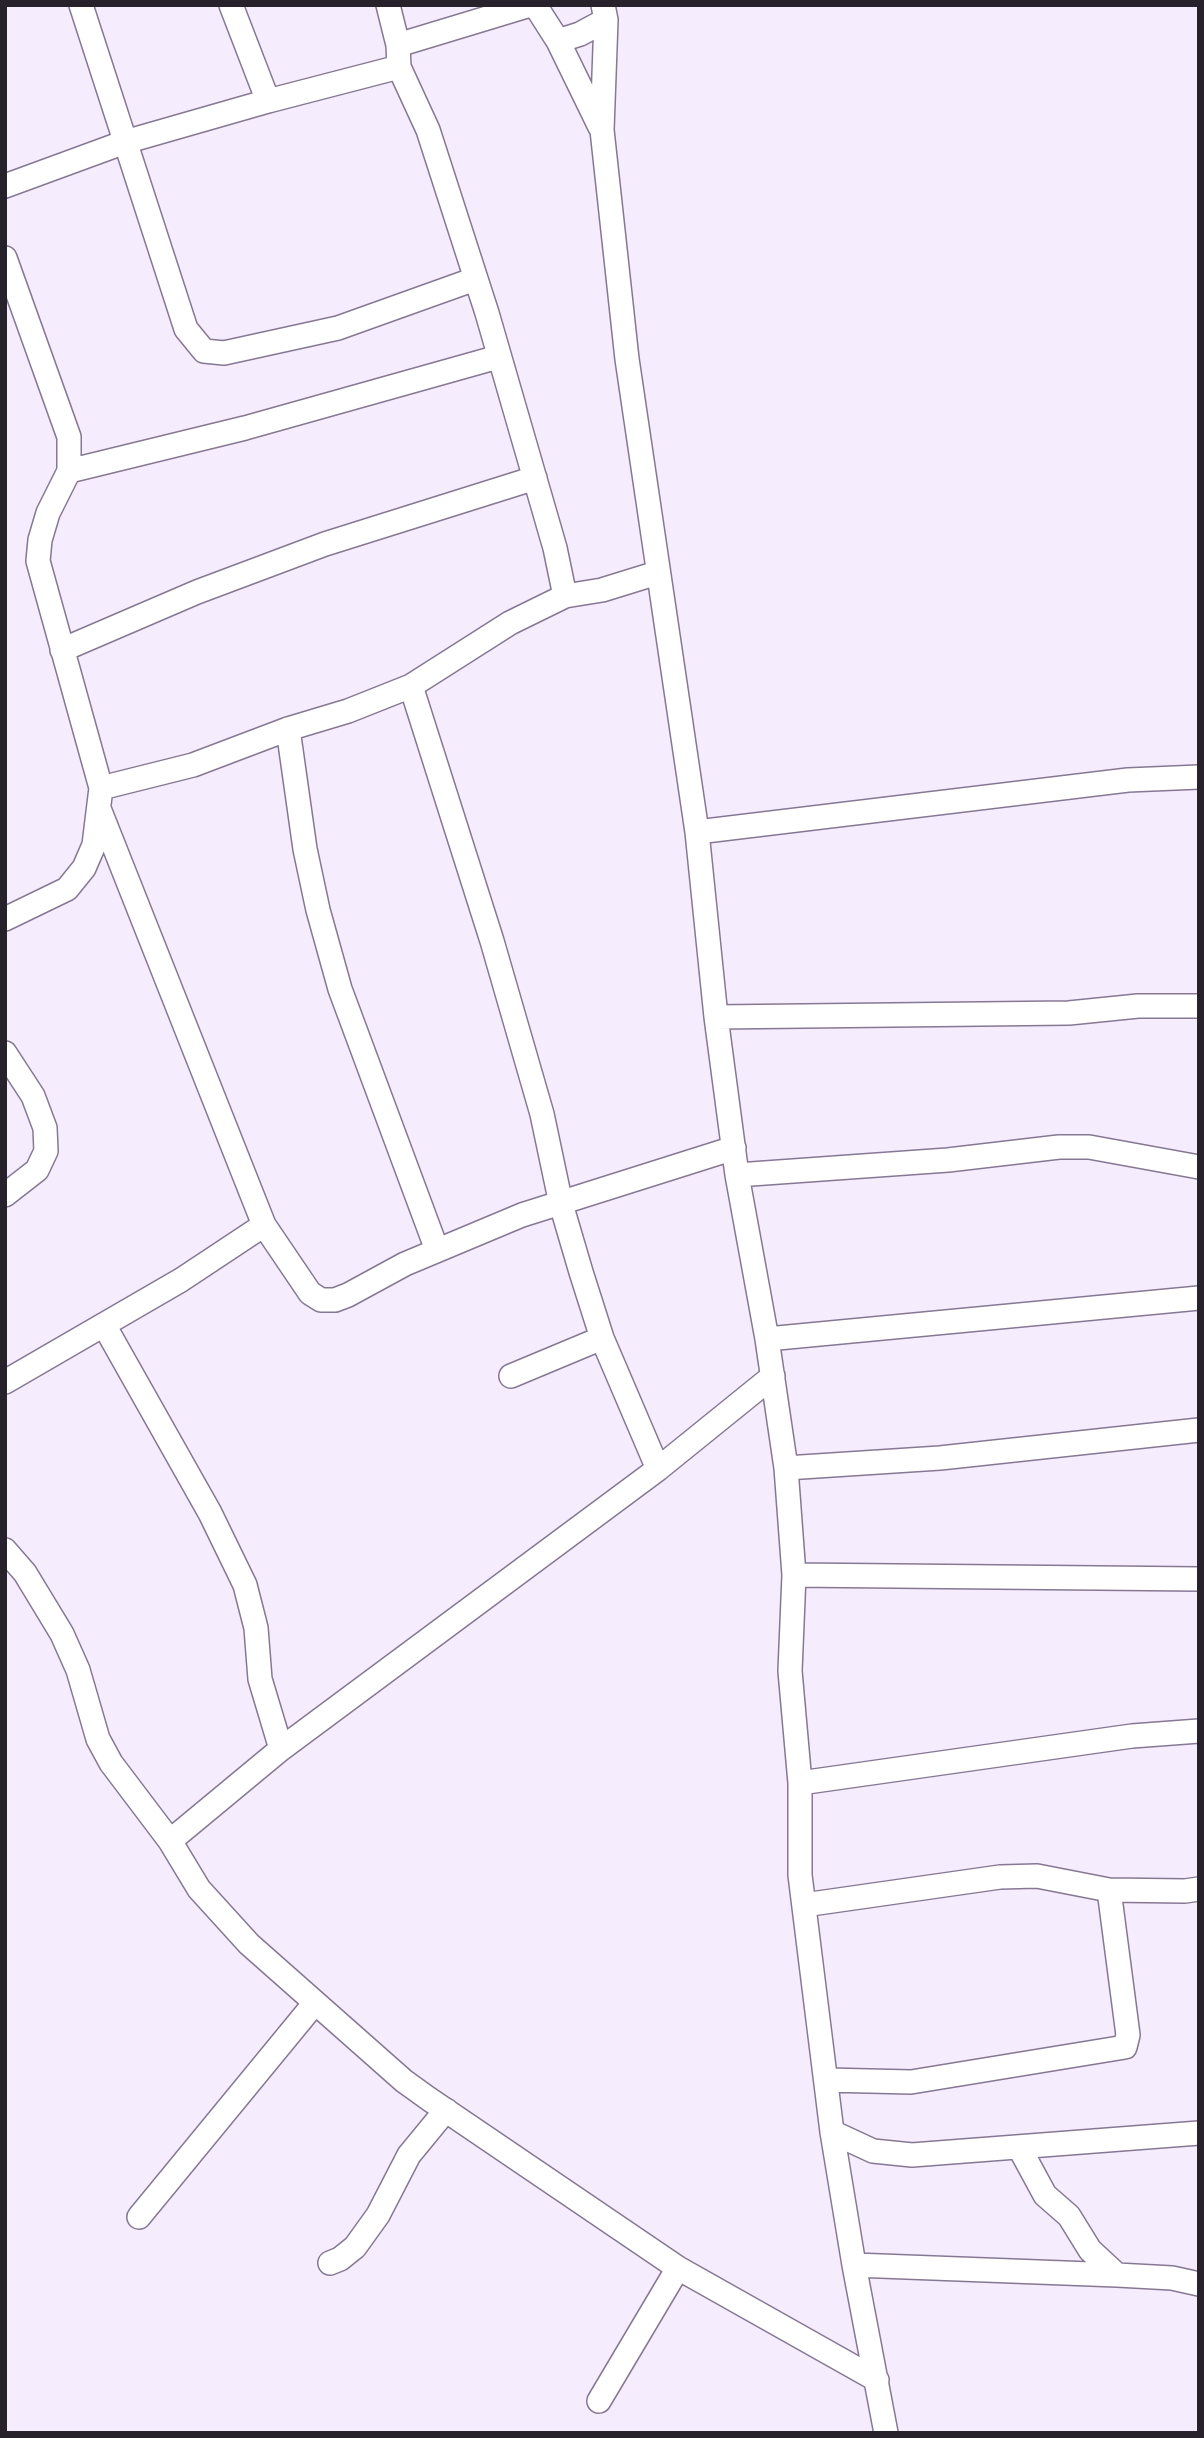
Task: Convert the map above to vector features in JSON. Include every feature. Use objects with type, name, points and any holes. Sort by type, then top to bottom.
[{"type":"street","points":[[81,5],[186,329],[204,351],[224,353],[338,328],[475,279]]},
{"type":"street","points":[[231,5],[268,101]]},
{"type":"street","points":[[388,5],[399,56],[428,130],[535,478],[555,548],[565,596]]},
{"type":"street","points":[[5,186],[125,142],[268,101],[399,56],[532,5],[558,41],[602,130]]},
{"type":"street","points":[[558,41],[580,34],[604,12]]},
{"type":"street","points":[[604,12],[602,130],[627,359],[697,832],[716,1017],[737,1175],[767,1339],[786,1468],[794,1575],[790,1671],[800,1783],[800,1875],[832,2132],[886,2433]]},
{"type":"street","points":[[5,258],[69,437],[69,471],[48,513],[40,540],[38,561],[100,799],[264,1225],[310,1293],[321,1300],[335,1300],[405,1264],[522,1215],[734,1148]]},
{"type":"street","points":[[69,471],[245,428],[498,357]]},
{"type":"street","points":[[62,650],[197,592],[326,544],[535,478]]},
{"type":"street","points":[[100,799],[411,686],[510,623],[565,596],[602,590],[657,573]]},
{"type":"street","points":[[411,686],[492,941],[542,1114],[561,1204],[602,1338],[658,1469]]},
{"type":"street","points":[[288,729],[305,849],[329,950],[353,1026],[437,1250]]},
{"type":"street","points":[[697,832],[1128,780],[1199,776]]},
{"type":"street","points":[[5,919],[67,889],[84,868],[94,845],[100,799]]},
{"type":"street","points":[[716,1017],[1069,1013],[1138,1006],[1199,1006]]},
{"type":"street","points":[[5,1053],[33,1096],[46,1128],[46,1151],[37,1170],[5,1195]]},
{"type":"street","points":[[737,1175],[948,1160],[1059,1147],[1089,1147],[1199,1167]]},
{"type":"street","points":[[5,1382],[181,1280],[264,1225]]},
{"type":"street","points":[[767,1339],[1199,1298]]},
{"type":"street","points":[[104,1325],[210,1513],[245,1585],[256,1628],[260,1679],[281,1749]]},
{"type":"street","points":[[510,1376],[602,1338]]},
{"type":"street","points":[[170,1841],[281,1749],[658,1469],[773,1376]]},
{"type":"street","points":[[786,1468],[940,1458],[1199,1430]]},
{"type":"street","points":[[5,1550],[24,1573],[62,1634],[78,1670],[98,1739],[111,1763],[170,1841],[208,1898],[249,1944],[404,2081],[678,2269],[877,2380]]},
{"type":"street","points":[[794,1575],[1199,1579]]},
{"type":"street","points":[[800,1783],[1132,1736],[1199,1731]]},
{"type":"street","points":[[804,1905],[1000,1877],[1037,1876],[1109,1890],[1199,1889]]},
{"type":"street","points":[[827,2080],[911,2081],[1125,2047],[1128,2035],[1109,1890]]},
{"type":"street","points":[[139,2217],[314,2004]]},
{"type":"street","points":[[330,2263],[355,2247],[378,2215],[409,2155],[446,2110]]},
{"type":"street","points":[[832,2132],[873,2151],[912,2155],[1199,2133]]},
{"type":"street","points":[[1019,2147],[1045,2195],[1069,2216],[1090,2250],[1117,2275]]},
{"type":"street","points":[[854,2265],[1172,2278],[1199,2284]]},
{"type":"street","points":[[599,2401],[678,2269]]}]
